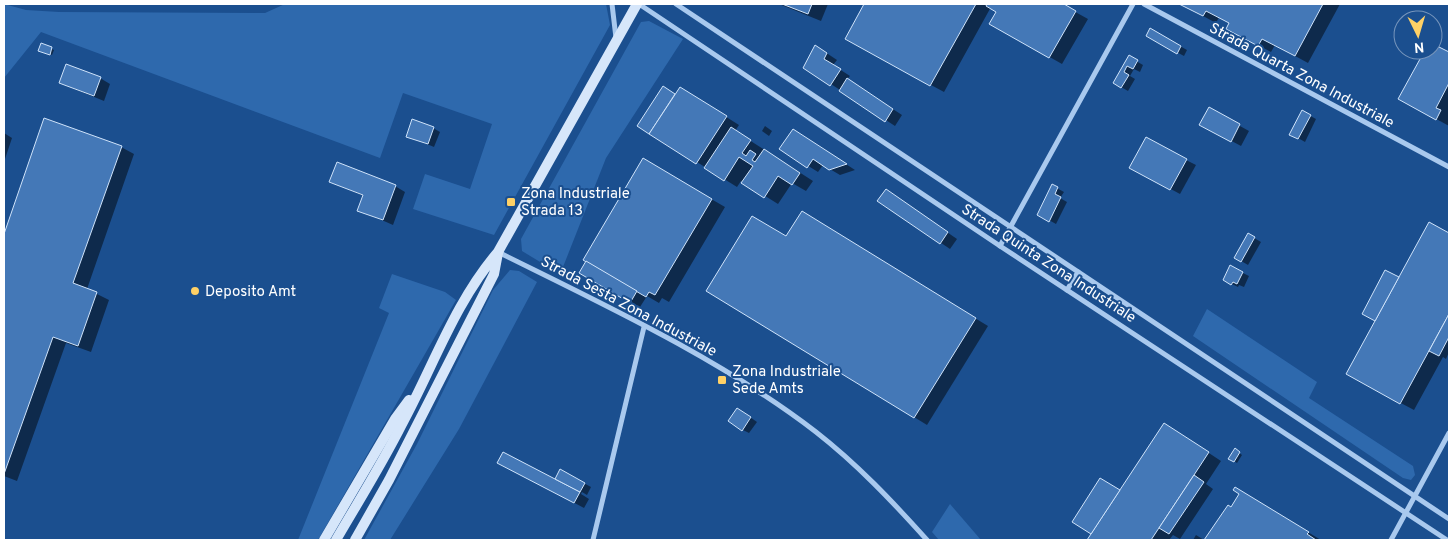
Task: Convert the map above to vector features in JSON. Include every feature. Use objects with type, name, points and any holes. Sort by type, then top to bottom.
[{"type":"main road","points":[[336,540],[403,423],[421,383],[471,290],[484,268],[498,252],[638,4]]},
{"type":"main road","points":[[355,540],[389,480],[494,274],[498,252]]},
{"type":"main road","points":[[324,540],[395,419],[421,383]]},
{"type":"street","points":[[612,4],[616,43]]},
{"type":"street","name":"Strada Quinta Zona Industriale","points":[[638,4],[1000,246],[1447,540]]},
{"type":"street","name":"Strada Quinta Zona Industriale","points":[[676,4],[1449,518]]},
{"type":"street","points":[[1000,246],[1132,4]]},
{"type":"street","name":"Strada Quarta Zona Industriale","points":[[1144,4],[1449,167]]},
{"type":"street","name":"Strada Sesta Zona Industriale","points":[[498,252],[644,327],[761,394],[815,432],[879,487],[927,540]]},
{"type":"street","points":[[1067,290],[1078,272]]},
{"type":"street","points":[[593,540],[644,327]]},
{"type":"street","points":[[1391,540],[1449,433]]},
{"type":"shaded area","points":[[4,4],[26,10],[59,12],[265,13],[285,4],[606,4],[610,25],[494,235],[413,209],[425,174],[470,189],[492,124],[403,93],[380,158],[41,32],[4,78]]},
{"type":"shaded area","points":[[649,21],[683,39],[606,158],[563,267],[555,271],[522,251],[521,239],[641,22]]},
{"type":"shaded area","points":[[510,270],[519,271],[537,282],[459,429],[390,540],[364,540],[417,444],[493,290]]},
{"type":"shaded area","points":[[392,274],[445,292],[456,300],[318,540],[298,540],[389,313],[379,308]]},
{"type":"shaded area","points":[[1207,309],[1317,382],[1309,398],[1413,466],[1415,475],[1411,480],[1403,478],[1193,336]]},
{"type":"shaded area","points":[[950,504],[981,540],[939,540],[932,532]]},
{"type":"building","points":[[782,4],[812,4],[808,14]]},
{"type":"building","points":[[864,4],[976,4],[930,86],[845,39]]},
{"type":"building","points":[[987,4],[1064,4],[1076,11],[1049,58],[989,24],[996,12],[986,6]]},
{"type":"building","points":[[1179,4],[1323,4],[1295,56],[1262,39],[1258,46],[1226,29],[1229,23],[1206,11],[1203,16]]},
{"type":"building","points":[[1150,28],[1181,46],[1177,54],[1146,36]]},
{"type":"building","points":[[41,43],[52,47],[50,55],[38,51]]},
{"type":"building","points":[[815,45],[827,53],[824,59],[841,69],[830,86],[803,68]]},
{"type":"building","points":[[1443,49],[1449,52],[1449,83],[1436,108],[1441,110],[1436,120],[1398,99],[1419,60],[1443,60]]},
{"type":"building","points":[[1129,55],[1138,60],[1133,69],[1127,66],[1124,72],[1129,75],[1121,88],[1113,83]]},
{"type":"building","points":[[66,64],[101,77],[94,96],[59,83]]},
{"type":"building","points":[[847,78],[893,109],[885,122],[839,91]]},
{"type":"building","points":[[663,86],[675,94],[649,134],[637,126]]},
{"type":"building","points":[[680,87],[727,116],[696,164],[649,134]]},
{"type":"building","points":[[1209,107],[1240,124],[1231,142],[1199,125]]},
{"type":"building","points":[[1302,110],[1311,115],[1298,139],[1289,135]]},
{"type":"building","points":[[44,118],[122,146],[73,283],[97,292],[78,346],[53,337],[4,474],[4,234]]},
{"type":"building","points":[[412,119],[434,127],[428,144],[406,137]]},
{"type":"building","points":[[731,127],[751,140],[742,153],[746,156],[750,150],[756,154],[752,160],[755,162],[764,149],[800,173],[792,185],[778,176],[764,198],[741,183],[753,166],[739,157],[724,181],[704,168]]},
{"type":"building","points":[[793,129],[847,164],[829,170],[813,159],[807,168],[779,149]]},
{"type":"building","points":[[1146,137],[1187,159],[1170,190],[1129,168]]},
{"type":"building","points":[[643,158],[712,199],[655,295],[649,292],[646,297],[583,260]]},
{"type":"building","points":[[337,162],[396,185],[383,220],[357,211],[363,195],[329,182]]},
{"type":"building","points":[[1052,184],[1058,187],[1055,194],[1061,197],[1049,222],[1037,215]]},
{"type":"building","points":[[886,189],[948,232],[940,244],[877,201]]},
{"type":"building","points":[[802,211],[976,318],[914,418],[706,291],[752,216],[786,236]]},
{"type":"building","points":[[1429,222],[1449,233],[1449,314],[1400,404],[1346,374]]},
{"type":"building","points":[[1248,233],[1255,237],[1241,262],[1234,258]]},
{"type":"building","points":[[586,261],[637,291],[630,303],[579,273]]},
{"type":"building","points":[[1230,265],[1243,272],[1237,284],[1233,282],[1231,285],[1223,280]]},
{"type":"building","points":[[1385,270],[1399,277],[1375,321],[1362,314]]},
{"type":"building","points":[[1449,314],[1449,337],[1439,356],[1429,351]]},
{"type":"building","points":[[737,408],[751,417],[742,431],[728,421]]},
{"type":"building","points":[[1164,423],[1209,452],[1194,475],[1151,540],[1087,540]]},
{"type":"building","points":[[1235,448],[1240,452],[1234,462],[1228,459]]},
{"type":"building","points":[[503,452],[580,492],[574,503],[497,463]]},
{"type":"building","points":[[560,469],[585,483],[580,492],[555,479]]},
{"type":"building","points":[[1194,475],[1204,482],[1169,534],[1159,528]]},
{"type":"building","points":[[1100,478],[1120,490],[1091,534],[1072,522]]},
{"type":"building","points":[[1235,487],[1309,532],[1307,534],[1316,540],[1204,540],[1228,505],[1231,507],[1239,494],[1233,490]]},
{"type":"place","name":"Zona Industriale Strada 13","points":[[511,202]]},
{"type":"place","name":"Deposito Amt","points":[[195,291]]},
{"type":"place","name":"Zona Industriale Sede Amts","points":[[722,380]]}]
